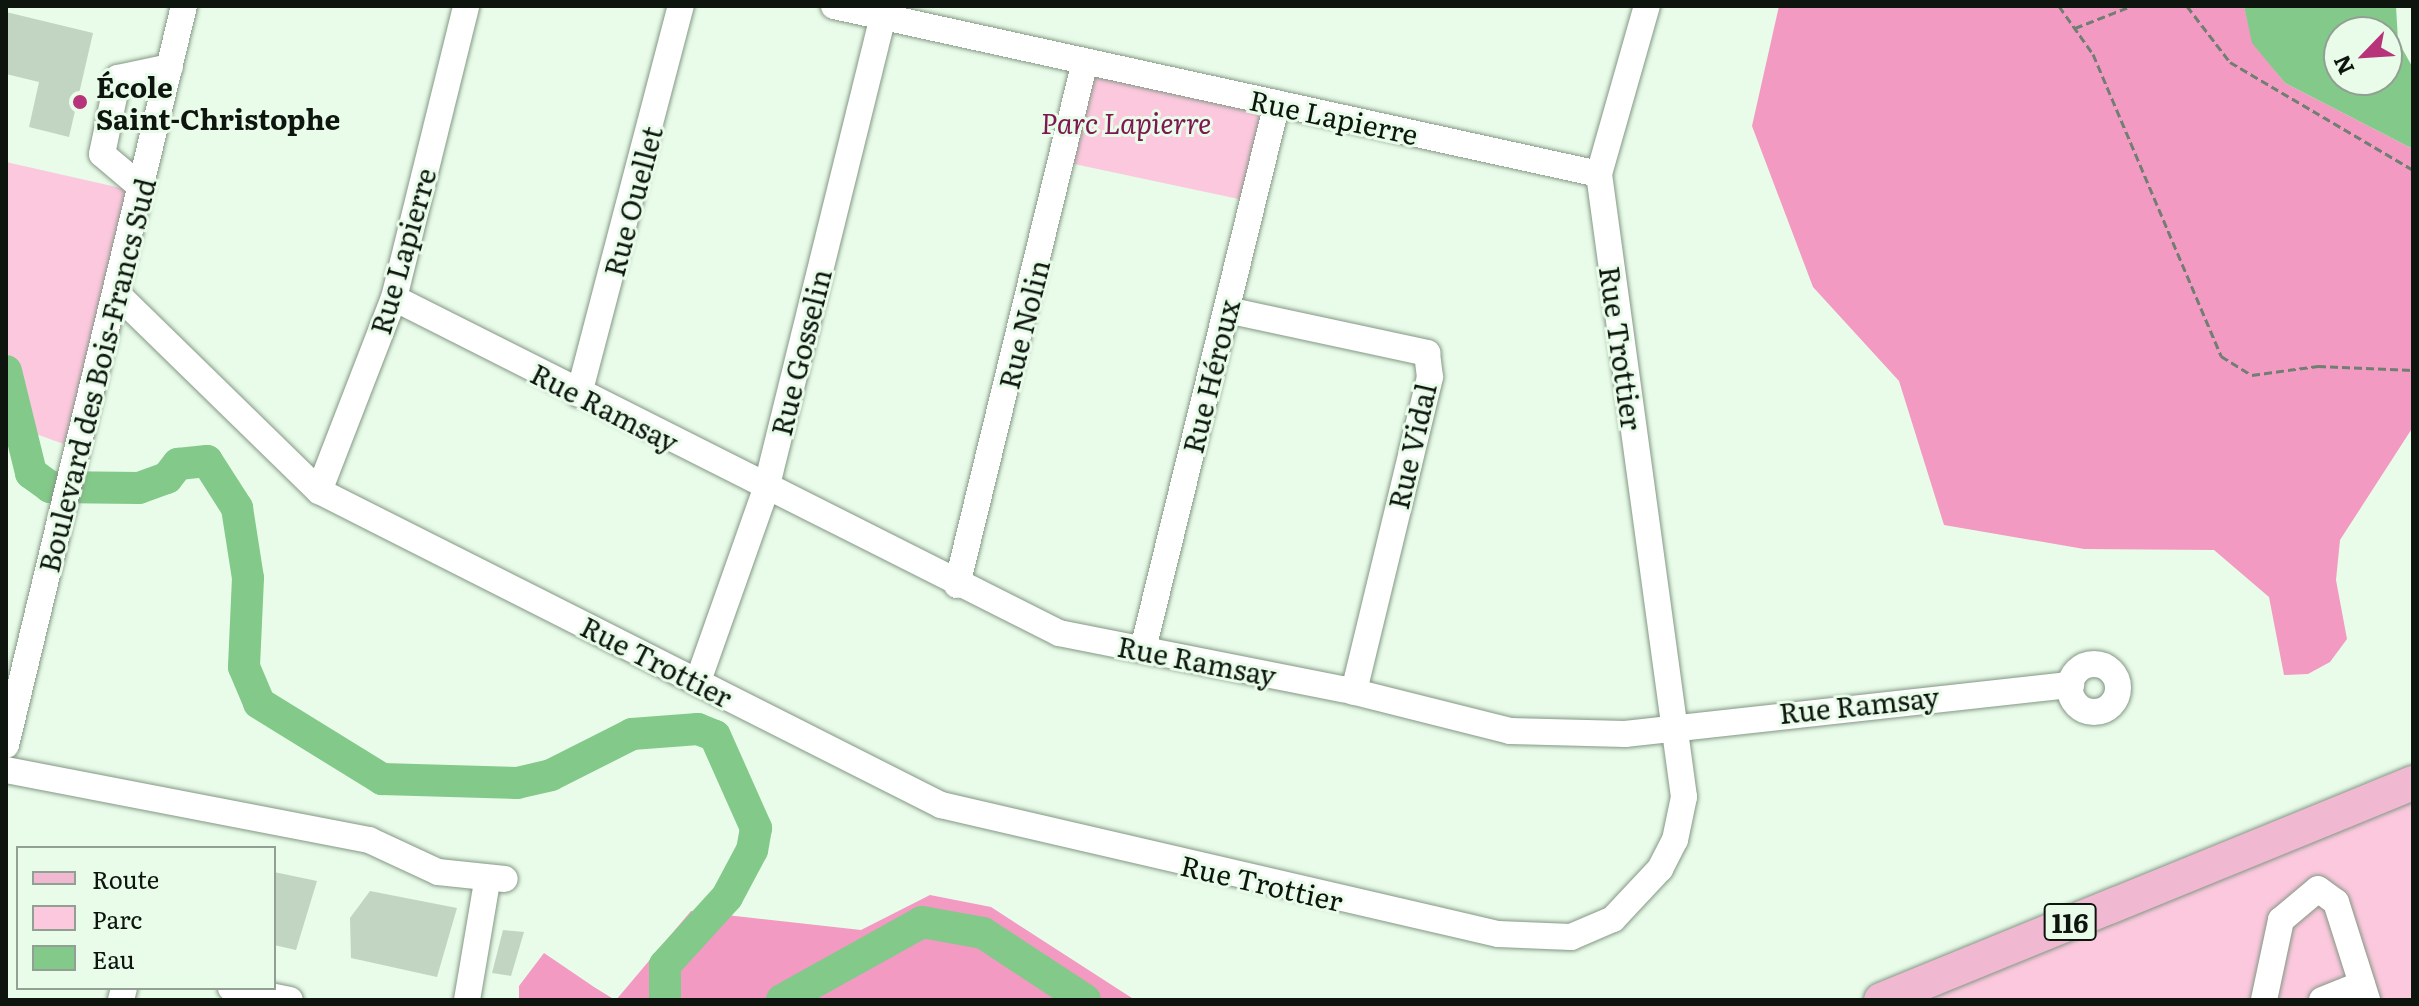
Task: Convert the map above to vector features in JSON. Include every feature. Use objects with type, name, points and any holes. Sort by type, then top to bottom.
[{"type":"main road","name":"116","points":[[1903,996],[2413,783]]},
{"type":"street","name":"Boulevard des Bois-Francs Sud","points":[[6,745],[184,6]]},
{"type":"street","name":"Rue Lapierre","points":[[319,491],[394,298],[466,6]]},
{"type":"street","name":"Rue Ouellet","points":[[579,394],[681,6]]},
{"type":"street","name":"Rue Lapierre","points":[[834,6],[883,17],[928,16],[1085,61],[1599,174]]},
{"type":"street","name":"Rue Trottier","points":[[116,293],[319,491],[941,805],[1511,937],[1589,931],[1613,919],[1660,869],[1681,822],[1677,729],[1599,174],[1647,6]]},
{"type":"street","name":"Rue Gosselin","points":[[698,681],[766,489],[883,17]]},
{"type":"street","name":"Rue Nolin","points":[[957,585],[1085,61]]},
{"type":"street","points":[[141,187],[102,154],[118,78],[170,67]]},
{"type":"street","name":"Rue Héroux","points":[[1143,649],[1277,103]]},
{"type":"street","name":"Rue Ramsay","points":[[394,298],[766,489],[1059,633],[1354,692],[1510,731],[1677,729],[2071,685]]},
{"type":"street","name":"Rue Vidal","points":[[1227,310],[1427,353],[1430,377],[1354,692]]},
{"type":"street","points":[[6,770],[369,840],[402,860],[496,881],[467,1000]]},
{"type":"street","points":[[2264,1000],[2281,920],[2318,889],[2336,902],[2364,992],[2322,1000]]},
{"type":"street","points":[[241,990],[290,1000]]},
{"type":"path","points":[[2059,6],[2093,54],[2221,356],[2252,375],[2318,366],[2413,370]]},
{"type":"path","points":[[2075,29],[2131,6]]},
{"type":"path","points":[[2187,6],[2230,62],[2413,170]]},
{"type":"green space","name":"Parc Lapierre","points":[[1085,61],[1278,102],[1256,203],[1064,162]]},
{"type":"green space","points":[[6,162],[134,191],[72,447],[36,434],[6,348]]},
{"type":"green space","points":[[2413,801],[2413,1000],[1917,1000]]},
{"type":"shaded area","points":[[1779,6],[2244,6],[2253,43],[2285,83],[2413,149],[2413,427],[2340,540],[2336,580],[2347,639],[2330,662],[2308,674],[2284,675],[2269,597],[2214,550],[2084,549],[1944,525],[1899,381],[1813,287],[1752,126]]},
{"type":"shaded area","points":[[930,895],[991,907],[1135,1000],[616,1000],[691,911],[861,930]]},
{"type":"shaded area","points":[[544,953],[615,1000],[519,1000],[519,986]]},
{"type":"water","points":[[2244,6],[2396,6],[2397,16],[2323,16],[2323,96],[2403,96],[2403,50],[2413,68],[2413,149],[2285,83],[2252,43]]},
{"type":"building","points":[[6,12],[93,33],[69,137],[29,127],[39,82],[6,74]]},
{"type":"building","points":[[276,872],[317,881],[296,950],[276,945]]},
{"type":"building","points":[[370,891],[457,908],[437,977],[351,958],[350,918]]},
{"type":"building","points":[[503,930],[524,932],[511,976],[492,973]]},
{"type":"waterway","points":[[6,371],[31,473],[50,487],[139,488],[167,478],[178,464],[207,461],[237,508],[248,578],[244,667],[259,703],[382,779],[517,783],[551,775],[632,734],[698,729],[715,736],[756,828],[752,850],[727,897],[665,965],[665,1000]]},
{"type":"waterway","points":[[782,1000],[922,922],[983,933],[1085,1000]]},
{"type":"place","name":"École Saint-Christophe","points":[[80,102]]}]
